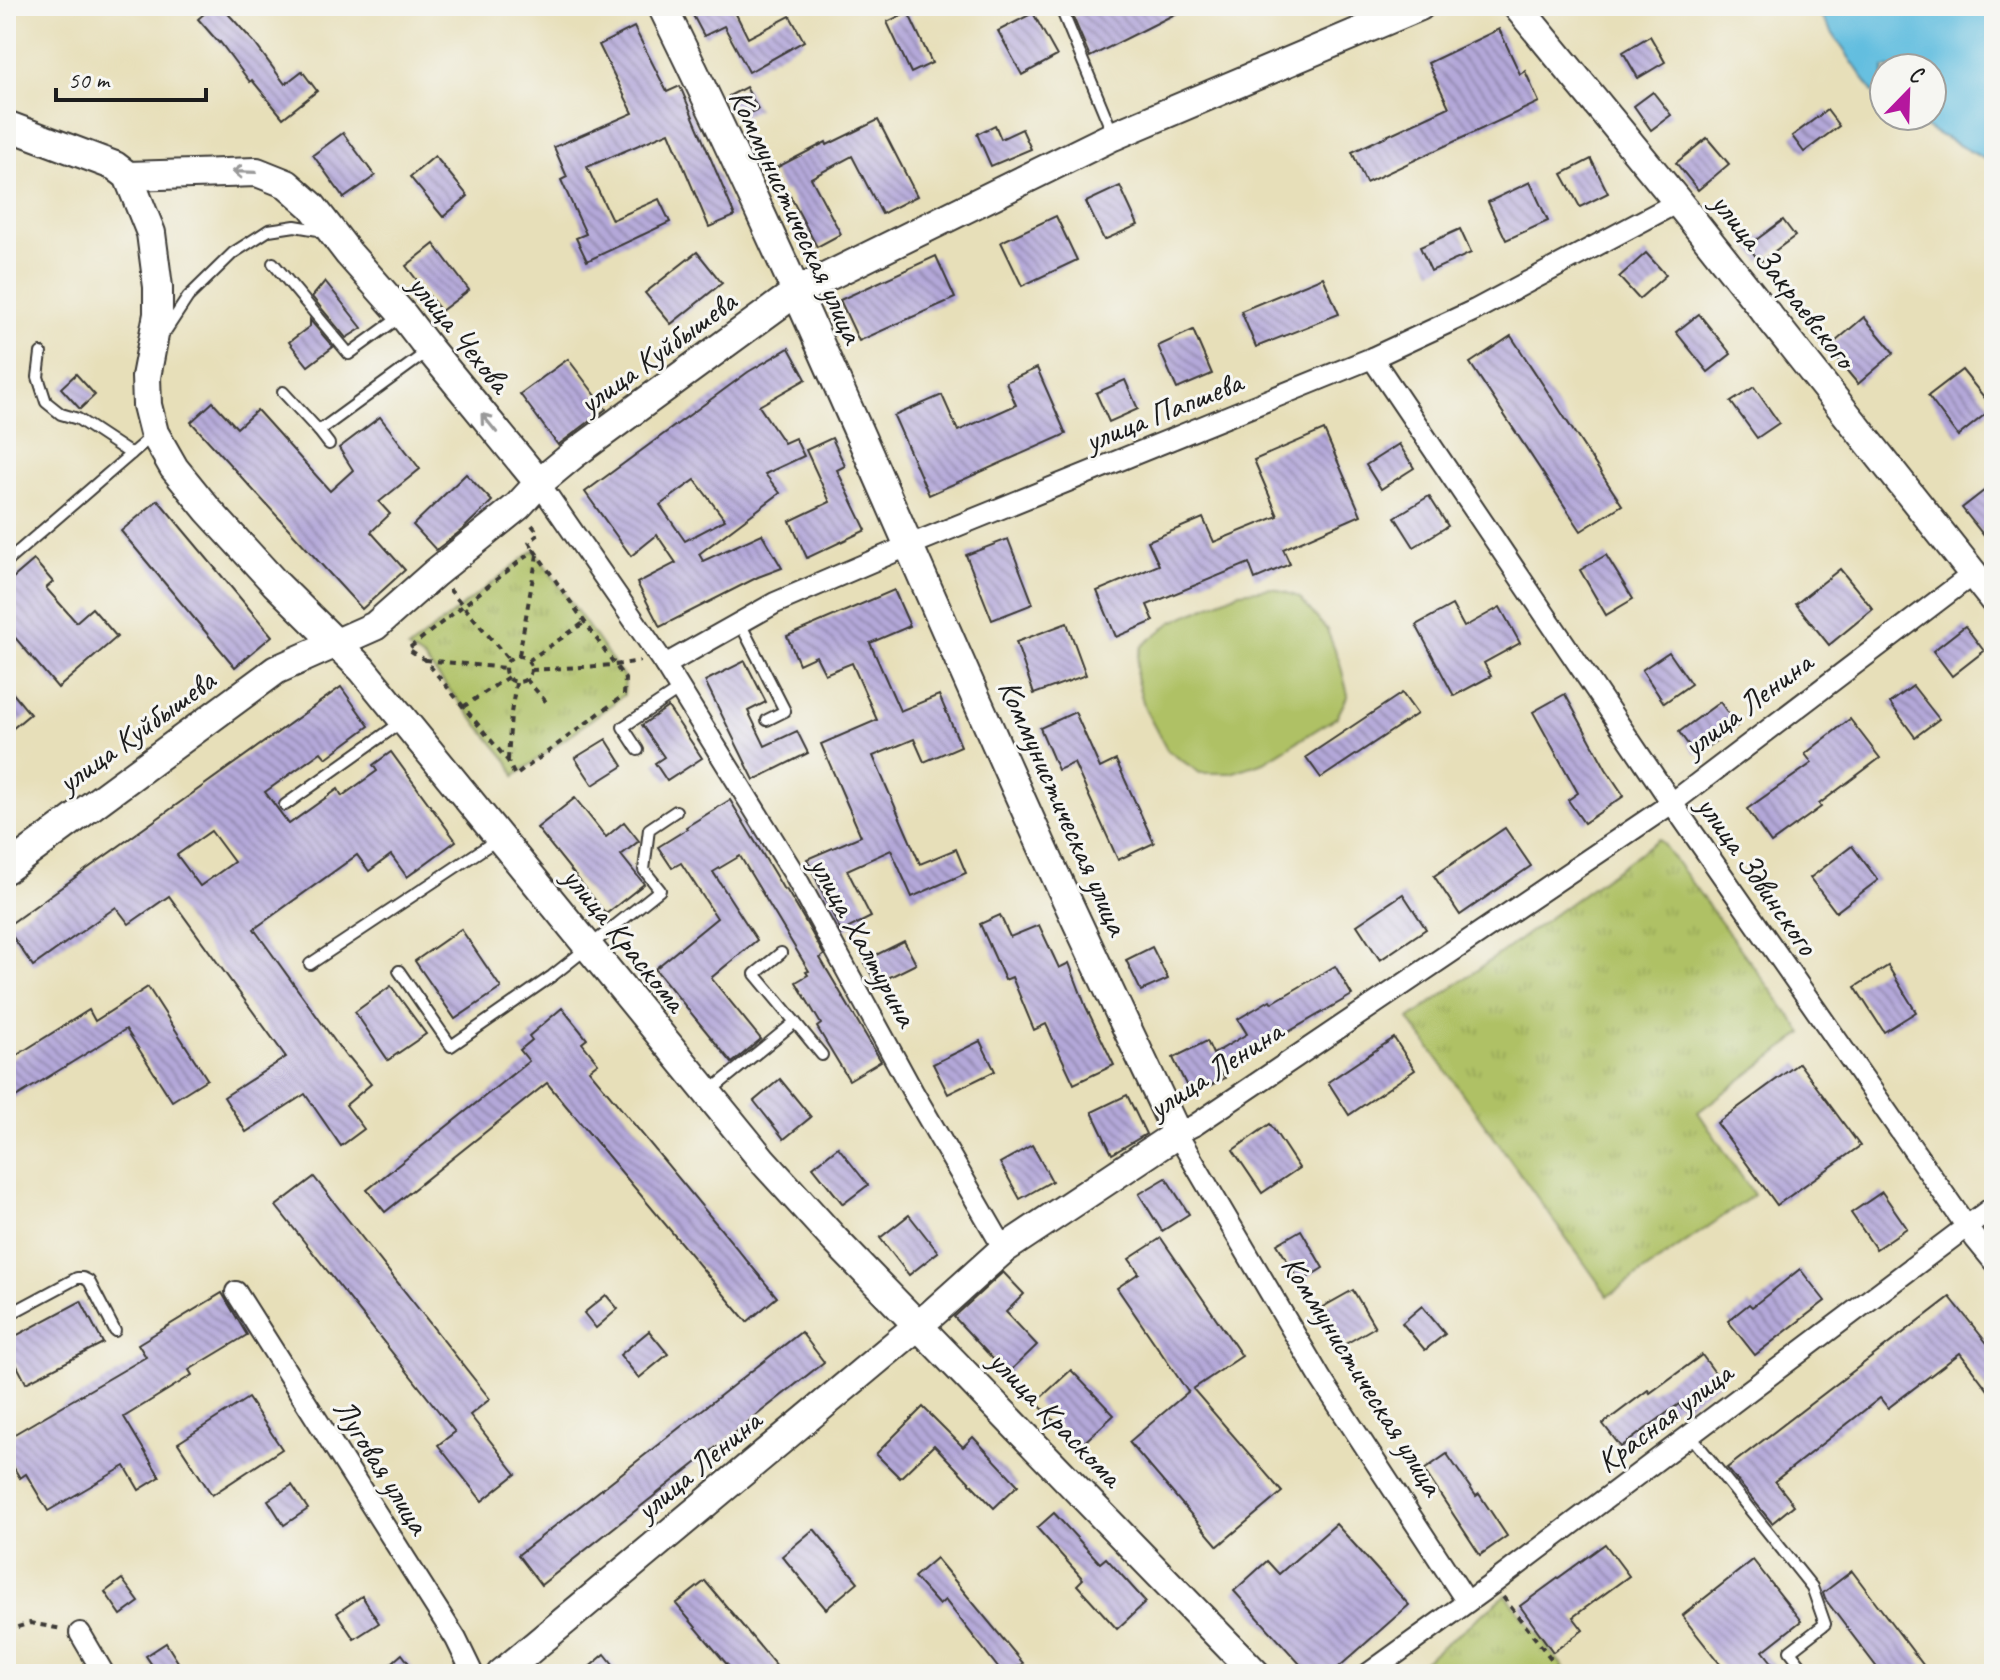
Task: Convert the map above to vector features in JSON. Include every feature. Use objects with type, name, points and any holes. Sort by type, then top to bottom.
[{"type":"street","name":"Коммунистическая улица","points":[[662,6],[796,292],[1037,836],[1177,1134],[1321,1379],[1467,1602]]},
{"type":"street","name":"улица Куйбышева","points":[[6,869],[276,670],[375,626],[518,506],[539,483],[574,454],[796,292],[1113,136],[1420,6]]},
{"type":"street","name":"улица Закраевского","points":[[1517,6],[1983,565],[1994,600]]},
{"type":"street","points":[[6,125],[122,171]]},
{"type":"street","name":"улица Чехова","points":[[122,171],[257,172],[287,184],[312,206],[539,483],[662,661]]},
{"type":"street","name":"улица Краскома","points":[[122,171],[151,233],[158,314],[146,377],[147,405],[154,433],[174,468],[275,583],[362,669],[763,1161],[835,1240],[1256,1674]]},
{"type":"street","name":"улица Папшева","points":[[662,661],[775,603],[910,545],[1372,358],[1475,310],[1678,202]]},
{"type":"street","name":"улица Здвинского","points":[[1372,358],[1672,803],[1994,1262]]},
{"type":"street","name":"улица Ленина","points":[[501,1674],[918,1325],[1004,1249],[1195,1125],[1672,803],[1983,565]]},
{"type":"street","name":"улица Халтурина","points":[[662,661],[793,872],[913,1092],[1004,1249]]},
{"type":"street","name":"Красная улица","points":[[1368,1674],[1994,1206]]},
{"type":"street","name":"Луговая улица","points":[[236,1292],[456,1639],[473,1674]]},
{"type":"street","points":[[80,1633],[104,1674]]},
{"type":"lane","points":[[1060,6],[1113,136]]},
{"type":"lane","points":[[150,354],[188,297],[233,253],[269,230],[295,226],[332,232]]},
{"type":"lane","points":[[273,263],[349,354],[403,315]]},
{"type":"lane","points":[[319,431],[430,350]]},
{"type":"lane","points":[[41,353],[38,377],[46,402],[61,414],[78,419],[131,454]]},
{"type":"lane","points":[[283,392],[329,444]]},
{"type":"lane","points":[[6,562],[154,433]]},
{"type":"lane","points":[[740,623],[785,711],[767,720]]},
{"type":"lane","points":[[638,750],[623,727],[680,689]]},
{"type":"lane","points":[[285,805],[404,719]]},
{"type":"lane","points":[[399,971],[451,1046],[552,976],[660,890],[644,870],[649,829],[676,811]]},
{"type":"lane","points":[[310,964],[500,838]]},
{"type":"lane","points":[[781,953],[755,974],[822,1055]]},
{"type":"lane","points":[[708,1093],[795,1022]]},
{"type":"lane","points":[[6,1316],[77,1278],[83,1278],[89,1281],[115,1331]]},
{"type":"lane","points":[[1690,1435],[1812,1587],[1825,1624],[1790,1651],[1808,1674]]},
{"type":"path","points":[[534,550],[625,679],[624,695],[515,776],[508,761],[425,660],[408,649],[463,605],[534,550]]},
{"type":"path","points":[[519,655],[537,554]]},
{"type":"path","points":[[435,573],[509,660]]},
{"type":"path","points":[[528,661],[585,622]]},
{"type":"path","points":[[516,683],[504,673],[509,660],[519,655]]},
{"type":"path","points":[[516,683],[526,679],[531,670],[528,661],[519,655]]},
{"type":"path","points":[[425,660],[505,668]]},
{"type":"path","points":[[531,670],[662,661]]},
{"type":"path","points":[[463,707],[508,677]]},
{"type":"path","points":[[526,679],[548,704]]},
{"type":"path","points":[[508,761],[516,683]]},
{"type":"path","points":[[1492,1584],[1563,1674]]},
{"type":"path","points":[[6,1631],[30,1623],[80,1633]]},
{"type":"green space","points":[[534,550],[625,679],[624,695],[515,776],[508,761],[425,660],[408,649]]},
{"type":"green space","points":[[1273,588],[1299,597],[1327,630],[1348,695],[1337,717],[1264,762],[1231,773],[1200,773],[1167,750],[1145,709],[1136,677],[1142,646],[1172,622],[1240,592]]},
{"type":"green space","points":[[1659,839],[1803,1033],[1698,1112],[1754,1195],[1608,1296],[1409,1019]]},
{"type":"green space","points":[[1506,1595],[1569,1674],[1408,1674]]},
{"type":"water","points":[[1814,6],[1994,6],[1994,164],[1934,132],[1948,132],[1948,52],[1868,52],[1868,85]]},
{"type":"building","points":[[213,6],[221,6],[253,41],[285,84],[302,71],[317,91],[283,118],[198,19]]},
{"type":"building","points":[[688,6],[732,6],[748,38],[790,16],[804,41],[749,72],[724,26],[704,36]]},
{"type":"building","points":[[1095,6],[1191,6],[1090,57],[1073,17]]},
{"type":"building","points":[[908,12],[932,63],[911,73],[887,22]]},
{"type":"building","points":[[1033,13],[1057,56],[1022,75],[998,31]]},
{"type":"building","points":[[634,27],[667,92],[680,86],[735,216],[709,227],[669,132],[587,167],[612,220],[659,199],[670,222],[587,261],[576,238],[586,234],[561,180],[567,177],[554,147],[633,113],[599,45]]},
{"type":"building","points":[[1499,29],[1520,74],[1525,71],[1539,102],[1366,183],[1352,152],[1449,107],[1428,63]]},
{"type":"building","points":[[1650,36],[1665,62],[1638,78],[1623,52]]},
{"type":"building","points":[[746,87],[758,109],[740,118],[729,96]]},
{"type":"building","points":[[1653,92],[1671,115],[1651,130],[1634,106]]},
{"type":"building","points":[[1827,110],[1839,126],[1804,152],[1792,136]]},
{"type":"building","points":[[878,120],[917,196],[882,214],[852,156],[811,178],[841,234],[817,247],[787,190],[783,192],[772,170]]},
{"type":"building","points":[[995,125],[1001,139],[1022,129],[1031,149],[991,166],[977,134]]},
{"type":"building","points":[[343,133],[375,176],[344,198],[313,155]]},
{"type":"building","points":[[1707,138],[1729,164],[1698,190],[1676,163]]},
{"type":"building","points":[[435,156],[468,196],[443,217],[410,177]]},
{"type":"building","points":[[1591,159],[1608,193],[1580,207],[1562,174]]},
{"type":"building","points":[[1530,182],[1548,221],[1506,240],[1488,202]]},
{"type":"building","points":[[1120,186],[1138,225],[1104,240],[1086,202]]},
{"type":"building","points":[[1056,216],[1077,260],[1022,286],[1001,242]]},
{"type":"building","points":[[1783,220],[1795,236],[1760,262],[1748,246]]},
{"type":"building","points":[[1460,229],[1471,253],[1431,271],[1420,247]]},
{"type":"building","points":[[434,244],[469,290],[441,311],[406,266]]},
{"type":"building","points":[[697,252],[722,283],[671,324],[645,293]]},
{"type":"building","points":[[1646,253],[1666,275],[1639,299],[1619,277]]},
{"type":"building","points":[[936,256],[955,298],[859,341],[840,300]]},
{"type":"building","points":[[1323,277],[1339,314],[1256,347],[1241,311]]},
{"type":"building","points":[[325,281],[362,328],[346,338],[312,297]]},
{"type":"building","points":[[1699,314],[1731,354],[1708,372],[1676,332]]},
{"type":"building","points":[[1864,317],[1894,353],[1858,384],[1828,348]]},
{"type":"building","points":[[310,320],[333,347],[308,366],[289,342],[310,326]]},
{"type":"building","points":[[1193,330],[1212,374],[1177,389],[1158,346]]},
{"type":"building","points":[[1511,336],[1622,505],[1581,531],[1470,363]]},
{"type":"building","points":[[789,348],[806,379],[759,406],[784,443],[795,438],[804,456],[765,474],[780,493],[699,554],[703,561],[762,534],[782,568],[660,627],[637,583],[676,563],[657,535],[631,556],[585,492],[748,372]],"holes":[[[695,480],[725,520],[685,541],[660,505]]]},
{"type":"building","points":[[568,359],[606,409],[558,445],[520,394]]},
{"type":"building","points":[[1037,368],[1066,434],[929,495],[894,416],[942,395],[958,431],[1016,405],[1006,382]]},
{"type":"building","points":[[1962,370],[1993,408],[1958,436],[1928,396]]},
{"type":"building","points":[[76,374],[95,395],[80,409],[61,388]]},
{"type":"building","points":[[1125,380],[1138,409],[1109,422],[1096,393]]},
{"type":"building","points":[[1754,387],[1779,423],[1757,438],[1731,402]]},
{"type":"building","points":[[213,402],[237,428],[257,410],[330,491],[353,470],[339,448],[380,417],[420,469],[379,502],[390,514],[371,532],[405,570],[362,609],[191,422]]},
{"type":"building","points":[[1324,430],[1361,515],[1283,549],[1290,564],[1255,579],[1249,563],[1147,605],[1154,621],[1116,637],[1097,591],[1159,565],[1148,541],[1203,518],[1214,542],[1278,516],[1254,460]]},
{"type":"building","points":[[832,438],[845,466],[837,470],[866,530],[807,558],[790,521],[830,502],[806,450]]},
{"type":"building","points":[[1399,444],[1414,468],[1381,489],[1366,465]]},
{"type":"building","points":[[466,474],[492,501],[436,550],[413,525]]},
{"type":"building","points":[[1994,483],[1994,530],[1985,537],[1962,508]]},
{"type":"building","points":[[1429,496],[1448,526],[1414,547],[1395,517]]},
{"type":"building","points":[[158,500],[272,636],[235,667],[121,531]]},
{"type":"building","points":[[1008,539],[1033,604],[992,620],[966,555]]},
{"type":"building","points":[[1606,555],[1633,599],[1606,615],[1580,570]]},
{"type":"building","points":[[34,560],[53,582],[46,588],[76,622],[92,608],[117,637],[58,688],[6,627],[6,584]]},
{"type":"building","points":[[1840,569],[1873,609],[1829,645],[1796,604]]},
{"type":"building","points":[[894,590],[910,626],[870,643],[900,711],[939,695],[961,746],[924,762],[914,739],[873,756],[920,864],[956,849],[966,873],[912,897],[891,850],[847,870],[871,917],[841,932],[807,859],[861,836],[821,744],[877,720],[852,663],[825,674],[816,656],[799,664],[787,636]]},
{"type":"building","points":[[1452,605],[1464,627],[1500,607],[1520,643],[1484,663],[1491,676],[1454,696],[1416,625]]},
{"type":"building","points":[[1067,623],[1086,675],[1034,694],[1016,642]]},
{"type":"building","points":[[1965,626],[1984,651],[1952,676],[1933,651]]},
{"type":"building","points":[[1669,652],[1691,684],[1664,703],[1642,670]]},
{"type":"building","points":[[745,661],[766,702],[748,711],[765,746],[797,731],[808,753],[754,780],[705,681]]},
{"type":"building","points":[[6,685],[30,714],[6,734]]},
{"type":"building","points":[[1913,686],[1939,719],[1915,737],[1890,703]]},
{"type":"building","points":[[341,687],[369,726],[326,758],[321,752],[265,792],[289,824],[338,789],[342,796],[377,771],[373,765],[391,752],[456,841],[407,877],[391,855],[369,871],[357,855],[254,929],[347,1058],[371,1084],[346,1105],[364,1129],[341,1146],[305,1094],[246,1132],[224,1097],[286,1057],[169,896],[129,924],[116,907],[33,966],[6,927]],"holes":[[[211,831],[234,862],[200,886],[177,855]]]},
{"type":"building","points":[[1402,693],[1417,714],[1321,778],[1306,757]]},
{"type":"building","points":[[1565,694],[1624,796],[1584,823],[1568,800],[1578,793],[1533,712]]},
{"type":"building","points":[[1720,702],[1737,726],[1696,755],[1679,732]]},
{"type":"building","points":[[668,707],[702,758],[667,781],[655,763],[664,757],[642,725]]},
{"type":"building","points":[[1075,712],[1100,768],[1116,760],[1154,843],[1118,860],[1074,763],[1058,770],[1040,728]]},
{"type":"building","points":[[1850,719],[1880,758],[1771,843],[1747,809],[1812,763],[1805,754]]},
{"type":"building","points":[[606,739],[623,766],[593,785],[575,758]]},
{"type":"building","points":[[575,798],[606,837],[624,822],[639,841],[621,855],[644,884],[606,914],[537,828]]},
{"type":"building","points":[[730,800],[804,919],[824,955],[820,958],[881,1061],[849,1080],[817,1027],[821,1024],[796,982],[808,975],[806,972],[809,971],[740,856],[713,872],[757,940],[711,978],[761,1039],[732,1063],[655,969],[717,918],[681,863],[672,868],[658,847]]},
{"type":"building","points":[[1505,828],[1531,866],[1460,915],[1434,876]]},
{"type":"building","points":[[1852,846],[1878,880],[1836,912],[1810,878]]},
{"type":"building","points":[[1403,894],[1426,929],[1380,960],[1357,925]]},
{"type":"building","points":[[1000,915],[1010,937],[1039,925],[1059,968],[1069,963],[1114,1065],[1074,1084],[1046,1024],[1034,1030],[1012,977],[1005,980],[980,924]]},
{"type":"building","points":[[461,929],[501,988],[455,1019],[415,961]]},
{"type":"building","points":[[904,941],[916,964],[876,984],[864,961]]},
{"type":"building","points":[[1152,947],[1168,979],[1141,991],[1126,960]]},
{"type":"building","points":[[1335,966],[1352,995],[1221,1071],[1225,1078],[1191,1095],[1173,1058],[1207,1041],[1213,1054],[1247,1034],[1238,1019]]},
{"type":"building","points":[[1888,966],[1916,1012],[1884,1032],[1855,987]]},
{"type":"building","points":[[391,986],[426,1034],[388,1060],[355,1012]]},
{"type":"building","points":[[148,987],[207,1079],[172,1101],[126,1029],[6,1103],[6,1062],[89,1010],[95,1021]]},
{"type":"building","points":[[562,1008],[587,1039],[582,1043],[598,1063],[589,1070],[777,1297],[747,1322],[547,1083],[385,1212],[367,1190],[529,1061],[520,1050],[532,1040],[529,1036]]},
{"type":"building","points":[[1394,1038],[1415,1070],[1349,1115],[1328,1082]]},
{"type":"building","points":[[980,1041],[995,1071],[948,1094],[933,1064]]},
{"type":"building","points":[[1799,1063],[1860,1146],[1777,1205],[1717,1123]]},
{"type":"building","points":[[780,1079],[811,1117],[784,1139],[754,1101]]},
{"type":"building","points":[[1127,1095],[1146,1134],[1112,1154],[1092,1112]]},
{"type":"building","points":[[1270,1124],[1299,1168],[1262,1193],[1233,1150]]},
{"type":"building","points":[[1032,1145],[1052,1181],[1020,1199],[1000,1163]]},
{"type":"building","points":[[838,1147],[868,1185],[843,1204],[813,1167]]},
{"type":"building","points":[[314,1177],[490,1399],[470,1415],[516,1474],[482,1501],[438,1445],[455,1432],[276,1206]]},
{"type":"building","points":[[1166,1178],[1189,1214],[1162,1231],[1139,1194]]},
{"type":"building","points":[[1882,1192],[1907,1228],[1876,1249],[1851,1213]]},
{"type":"building","points":[[909,1215],[938,1252],[909,1275],[880,1238]]},
{"type":"building","points":[[1301,1230],[1323,1268],[1300,1282],[1277,1244]]},
{"type":"building","points":[[1161,1238],[1242,1356],[1193,1389],[1282,1492],[1218,1546],[1129,1442],[1188,1392],[1117,1288],[1139,1273],[1129,1259]]},
{"type":"building","points":[[1800,1269],[1825,1301],[1755,1355],[1728,1321],[1749,1304],[1752,1307]]},
{"type":"building","points":[[1003,1272],[1024,1294],[1006,1312],[1037,1345],[1007,1374],[954,1317]]},
{"type":"building","points":[[1353,1290],[1375,1327],[1342,1346],[1321,1308]]},
{"type":"building","points":[[222,1293],[247,1335],[189,1370],[192,1375],[124,1417],[160,1477],[139,1490],[125,1466],[48,1511],[26,1474],[20,1478],[6,1455],[6,1439],[146,1357],[138,1344]]},
{"type":"building","points":[[606,1295],[618,1309],[596,1328],[584,1313]]},
{"type":"building","points":[[1950,1297],[1994,1352],[1994,1398],[1960,1353],[1888,1408],[1880,1398],[1775,1481],[1794,1505],[1772,1523],[1727,1468]]},
{"type":"building","points":[[81,1301],[103,1343],[26,1383],[6,1341]]},
{"type":"building","points":[[1422,1306],[1445,1334],[1425,1350],[1402,1323]]},
{"type":"building","points":[[649,1331],[668,1354],[639,1378],[620,1355]]},
{"type":"building","points":[[801,1332],[824,1362],[541,1585],[518,1555]]},
{"type":"building","points":[[1702,1355],[1721,1381],[1682,1409],[1679,1404],[1621,1447],[1603,1424]]},
{"type":"building","points":[[1071,1370],[1114,1415],[1079,1447],[1036,1402]]},
{"type":"building","points":[[248,1398],[282,1449],[212,1495],[178,1443]]},
{"type":"building","points":[[923,1407],[963,1447],[973,1437],[1018,1485],[994,1508],[934,1445],[900,1478],[876,1454]]},
{"type":"building","points":[[1447,1454],[1507,1536],[1480,1555],[1424,1470]]},
{"type":"building","points":[[292,1485],[308,1509],[284,1525],[268,1500]]},
{"type":"building","points":[[1054,1513],[1100,1563],[1106,1558],[1146,1602],[1117,1629],[1077,1585],[1083,1579],[1037,1528]]},
{"type":"building","points":[[1336,1524],[1409,1605],[1331,1674],[1309,1674],[1234,1591],[1267,1561],[1279,1574]]},
{"type":"building","points":[[814,1529],[858,1582],[826,1609],[782,1556]]},
{"type":"building","points":[[1605,1544],[1629,1576],[1573,1617],[1583,1630],[1553,1652],[1520,1606]]},
{"type":"building","points":[[936,1558],[1023,1663],[1009,1674],[1003,1674],[945,1600],[939,1605],[914,1577]]},
{"type":"building","points":[[1753,1560],[1801,1621],[1763,1651],[1781,1674],[1728,1674],[1682,1616]]},
{"type":"building","points":[[1852,1571],[1930,1674],[1882,1674],[1825,1599],[1823,1593]]},
{"type":"building","points":[[122,1579],[139,1602],[121,1615],[105,1592]]},
{"type":"building","points":[[705,1581],[783,1674],[735,1674],[676,1604]]},
{"type":"building","points":[[362,1596],[379,1623],[354,1639],[337,1613]]},
{"type":"building","points":[[166,1643],[178,1662],[158,1674],[146,1656]]},
{"type":"building","points":[[402,1654],[417,1674],[379,1674]]},
{"type":"building","points":[[605,1654],[621,1674],[581,1674]]}]
